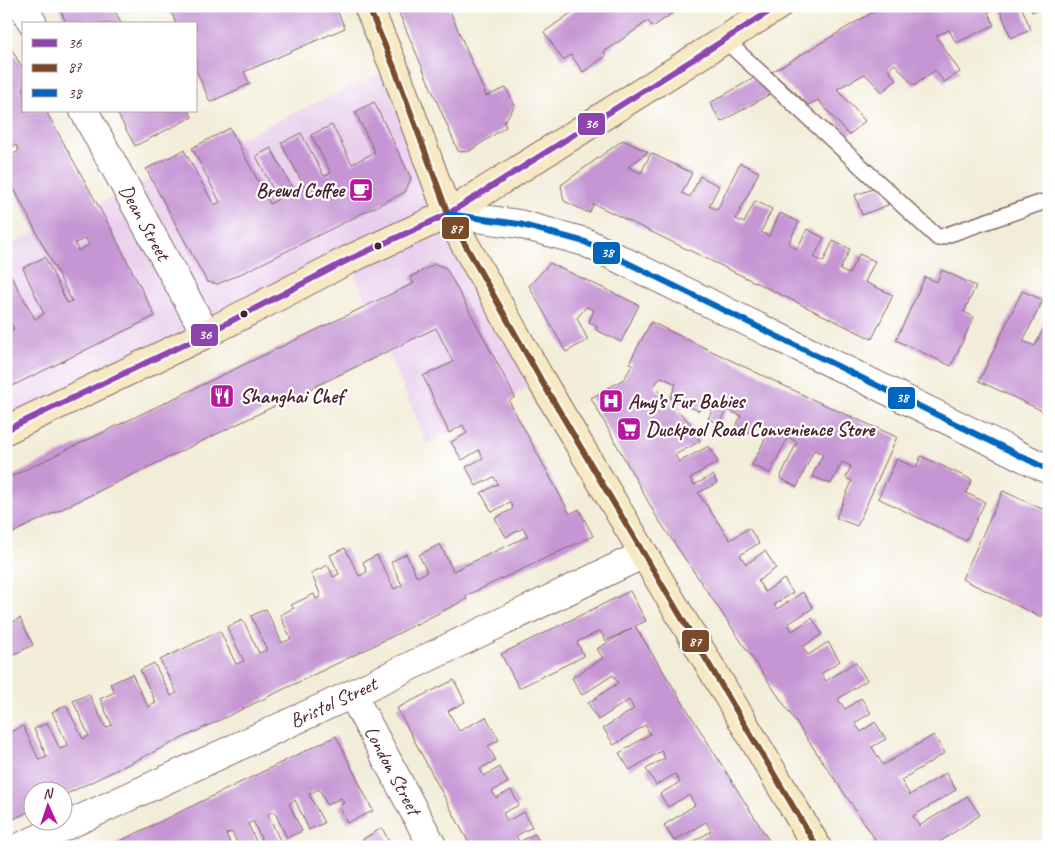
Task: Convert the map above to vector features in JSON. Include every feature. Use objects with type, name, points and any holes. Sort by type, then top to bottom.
[{"type":"street","points":[[23,6],[32,22]]},
{"type":"street","points":[[368,6],[394,67],[448,214],[541,380],[816,847]]},
{"type":"street","points":[[6,430],[206,334],[348,260],[448,214],[778,6]]},
{"type":"street","name":"Dean Street","points":[[85,112],[206,334]]},
{"type":"street","points":[[448,214],[518,224],[585,242],[1049,470]]},
{"type":"street","name":"Bristol Street","points":[[20,847],[352,694],[644,554]]},
{"type":"street","name":"London Street","points":[[352,694],[434,847]]},
{"type":"lane","points":[[725,40],[938,238],[1049,200]]},
{"type":"shaded area","points":[[394,67],[541,380],[427,444],[350,263],[6,430],[6,246]]},
{"type":"building","points":[[58,6],[112,6],[121,22],[66,22]]},
{"type":"building","points":[[169,6],[335,6],[345,28],[244,72],[250,84],[210,102],[198,75],[198,22],[175,22]]},
{"type":"building","points":[[396,6],[448,6],[486,96],[506,88],[515,106],[504,122],[506,127],[468,152],[458,151]]},
{"type":"building","points":[[581,6],[675,6],[677,10],[653,27],[648,21],[604,52],[606,56],[583,72],[571,55],[563,60],[544,32]]},
{"type":"building","points":[[883,6],[1021,6],[1031,30],[1011,38],[999,7],[988,12],[994,25],[956,43],[949,30],[936,36],[960,72],[944,82],[935,70],[914,86],[895,64],[888,70],[897,80],[882,92],[865,74],[837,89],[865,121],[849,135],[818,100],[809,105],[772,72]]},
{"type":"building","points":[[1030,6],[1047,6],[1032,12]]},
{"type":"building","points":[[6,39],[22,67],[22,112],[47,112],[110,227],[155,316],[6,389],[6,333],[14,329],[6,314],[6,267],[35,319],[44,314],[23,268],[45,257],[67,303],[72,301],[11,183],[6,187],[6,158],[19,151],[16,145],[6,150]],"holes":[[[86,238],[89,245],[78,251],[75,243]]]},
{"type":"building","points":[[754,78],[772,93],[721,122],[710,103]]},
{"type":"building","points":[[374,102],[411,178],[405,192],[249,270],[218,284],[207,282],[146,169],[184,150],[214,205],[220,202],[192,148],[230,128],[270,204],[278,199],[256,156],[271,148],[294,191],[304,186],[281,143],[301,133],[324,176],[331,173],[311,135],[332,125],[352,164],[375,152],[355,112]]},
{"type":"building","points":[[117,112],[190,112],[192,117],[135,146]]},
{"type":"building","points":[[623,140],[648,152],[628,167],[641,173],[651,153],[692,173],[682,193],[690,197],[700,176],[719,186],[709,206],[717,210],[740,163],[759,172],[736,219],[744,223],[755,201],[772,209],[761,232],[769,236],[780,213],[799,222],[788,244],[797,249],[807,229],[824,238],[814,257],[823,262],[833,241],[850,249],[840,270],[849,274],[859,254],[875,261],[865,282],[893,295],[872,339],[594,204],[589,213],[564,201],[561,185]]},
{"type":"building","points":[[882,186],[888,205],[862,215],[855,195]]},
{"type":"building","points":[[550,263],[639,305],[621,342],[596,330],[597,326],[589,322],[594,310],[586,307],[577,318],[588,340],[566,352],[529,286]]},
{"type":"building","points":[[435,264],[446,268],[515,397],[509,401],[570,514],[579,509],[593,536],[465,596],[467,599],[369,648],[72,791],[72,780],[22,780],[22,815],[6,823],[6,734],[23,726],[39,760],[47,757],[34,729],[47,723],[60,749],[68,746],[52,712],[66,705],[83,739],[89,736],[73,701],[89,694],[106,728],[112,725],[100,699],[115,692],[110,684],[132,674],[148,707],[156,703],[140,670],[154,663],[171,696],[177,693],[160,660],[220,631],[236,664],[244,661],[227,627],[243,620],[259,653],[267,650],[251,616],[266,609],[282,643],[291,639],[280,615],[294,608],[291,605],[314,594],[316,599],[321,596],[311,573],[328,565],[333,577],[339,574],[330,555],[345,548],[359,576],[367,572],[363,562],[377,555],[394,589],[402,585],[391,562],[406,554],[417,577],[427,572],[419,555],[440,544],[453,571],[528,536],[523,528],[506,537],[495,518],[513,509],[510,502],[492,512],[481,493],[498,484],[494,477],[476,486],[466,467],[483,458],[479,450],[462,460],[451,442],[467,433],[463,425],[449,433],[423,376],[453,362],[436,328],[6,536],[6,479],[414,283],[410,277]]},
{"type":"building","points":[[942,270],[976,286],[964,312],[974,317],[951,366],[896,340],[925,277],[937,282]]},
{"type":"building","points":[[1022,291],[1043,300],[1023,341],[1035,346],[1049,316],[1049,414],[979,381]]},
{"type":"building","points":[[651,322],[816,401],[897,437],[857,526],[836,518],[852,481],[846,478],[851,466],[842,462],[831,484],[812,476],[823,454],[814,450],[797,487],[780,478],[797,442],[788,437],[770,473],[752,465],[770,429],[755,422],[749,434],[735,428],[741,416],[727,409],[720,424],[708,419],[715,403],[705,399],[699,411],[670,398],[676,384],[661,377],[654,386],[690,423],[700,441],[675,455],[679,462],[709,446],[718,462],[690,478],[694,485],[713,475],[717,483],[698,493],[730,540],[749,528],[759,543],[740,555],[746,564],[765,551],[776,568],[758,581],[765,592],[784,579],[793,593],[774,605],[777,609],[803,592],[813,608],[788,624],[792,631],[812,618],[822,634],[803,647],[808,655],[828,642],[840,661],[821,674],[826,681],[855,662],[867,680],[838,699],[845,709],[861,698],[871,713],[855,723],[861,732],[875,722],[886,739],[872,747],[883,765],[934,735],[945,753],[901,780],[910,795],[946,773],[956,790],[913,816],[919,826],[967,796],[980,815],[932,847],[873,847],[871,843],[875,839],[656,516],[591,398],[624,379],[633,364],[629,363]]},
{"type":"building","points":[[921,456],[972,480],[966,493],[985,502],[966,541],[878,498],[897,459],[916,468]]},
{"type":"building","points":[[1003,491],[1049,512],[1049,601],[1041,617],[962,579]]},
{"type":"building","points":[[630,591],[646,621],[635,626],[773,847],[685,847],[711,831],[706,822],[674,841],[664,825],[695,805],[689,795],[668,807],[660,794],[680,782],[675,774],[656,785],[646,769],[665,758],[661,751],[630,770],[619,753],[650,734],[645,725],[614,745],[603,728],[634,709],[629,700],[598,720],[588,703],[618,683],[613,675],[582,695],[572,678],[603,658],[597,649],[632,628],[606,641],[600,631],[577,642],[584,656],[519,688],[501,654]]},
{"type":"building","points":[[20,618],[33,645],[6,658],[6,625]]},
{"type":"building","points":[[454,680],[465,702],[448,711],[459,731],[486,717],[499,740],[488,746],[496,760],[480,769],[484,776],[500,767],[508,783],[492,791],[496,798],[511,790],[519,805],[503,813],[507,821],[524,812],[532,827],[516,836],[519,842],[535,834],[542,847],[471,847],[397,708]]},
{"type":"building","points":[[336,736],[373,811],[347,823],[339,806],[344,803],[341,798],[327,805],[319,789],[309,794],[324,823],[309,830],[295,800],[289,804],[302,831],[287,838],[274,811],[268,814],[283,847],[265,847],[253,821],[248,824],[259,847],[239,847],[232,832],[226,834],[232,847],[211,847],[209,843],[204,847],[108,847]]},
{"type":"building","points":[[382,828],[392,847],[367,847],[363,839]]},
{"type":"transit line","name":"87","points":[[368,6],[394,67],[448,214],[541,380],[817,847]]},
{"type":"transit line","name":"36","points":[[6,430],[206,334],[348,260],[448,214],[778,6]]},
{"type":"transit line","name":"38","points":[[448,214],[519,224],[585,242],[1049,470]]},
{"type":"place","name":"Brewd Coffee","points":[[361,190]]},
{"type":"place","name":"Shanghai Chef","points":[[222,396]]},
{"type":"place","name":"Amy’s Fur Babies","points":[[611,401]]},
{"type":"place","name":"Duckpool Road Convenience Store","points":[[629,429]]}]
